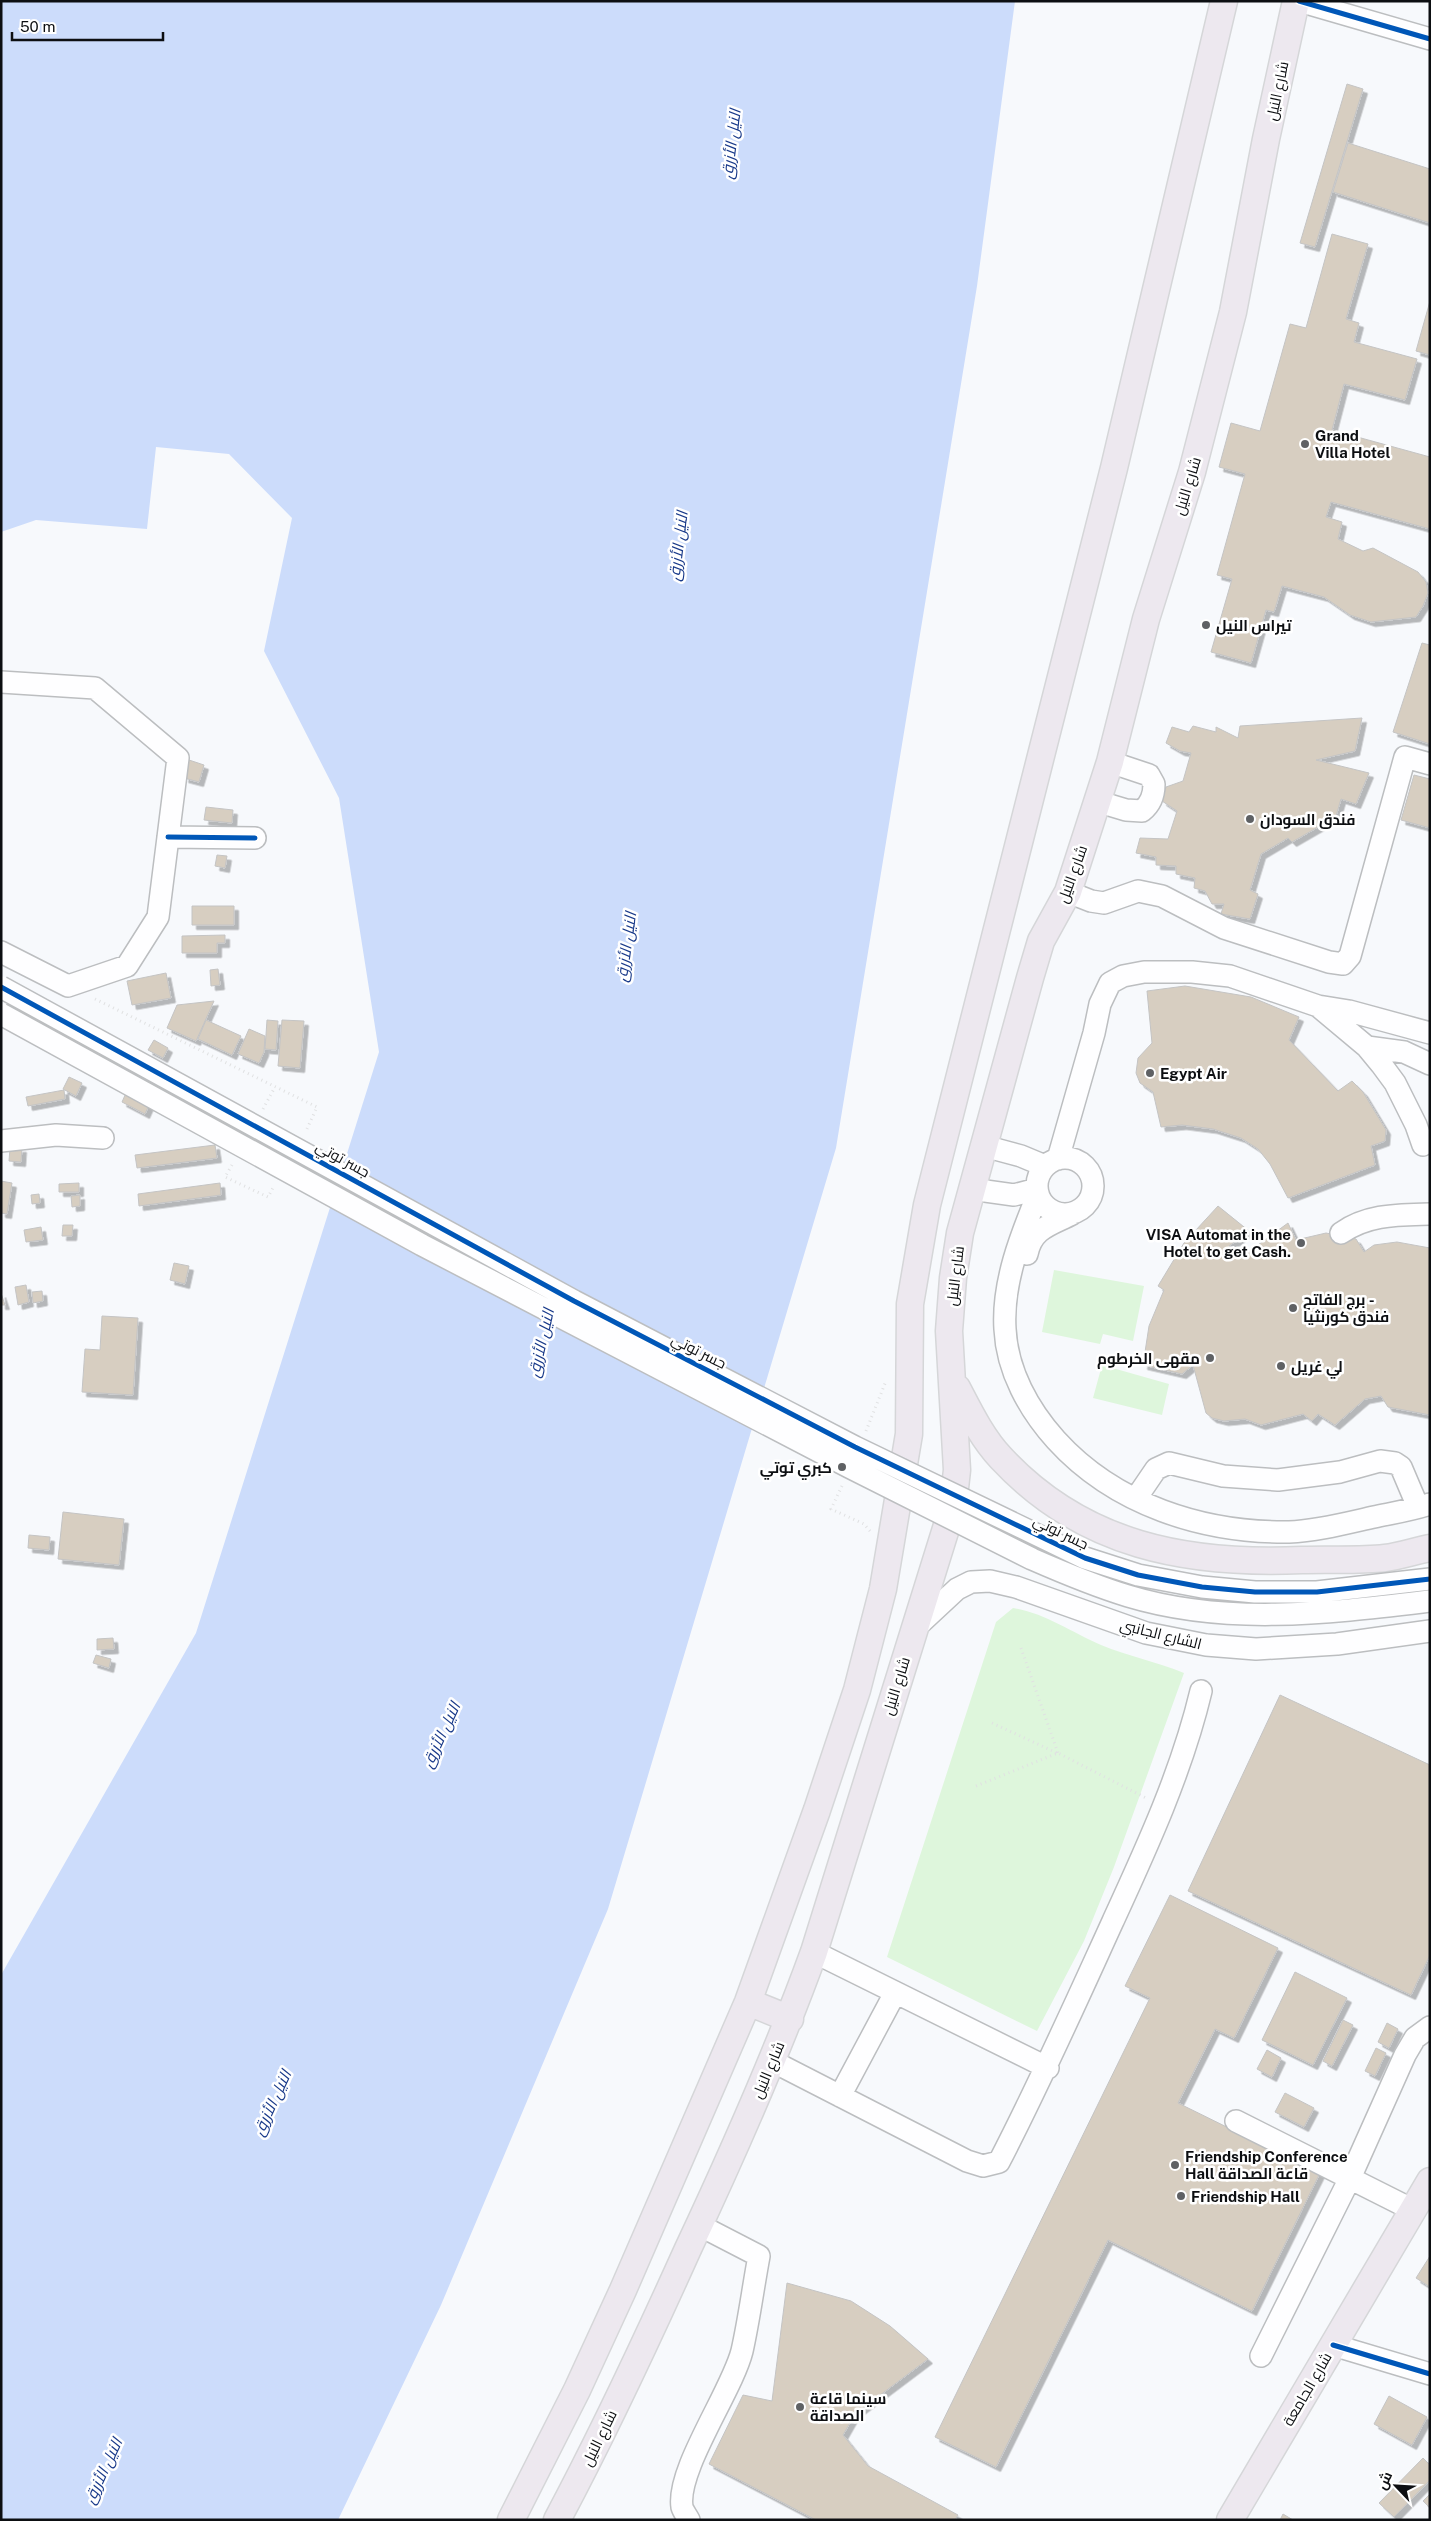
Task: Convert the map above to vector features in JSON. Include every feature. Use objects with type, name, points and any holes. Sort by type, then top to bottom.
[{"type":"main road","points":[[511,2520],[577,2390],[627,2281],[748,2002],[817,1810],[857,1690],[883,1589],[909,1434],[910,1304],[927,1205],[1112,477],[1224,1]]},
{"type":"main road","name":"شارع النيل","points":[[557,2520],[637,2360],[790,2019],[814,1952],[952,1506],[957,1470],[957,1438],[950,1376],[949,1331],[953,1278],[960,1234],[1041,941],[1068,892],[1110,762],[1146,619],[1192,472],[1233,312],[1266,139],[1297,1]]},
{"type":"main road","points":[[950,1376],[974,1419],[1000,1458],[1041,1495],[1106,1534],[1166,1552],[1251,1562],[1385,1558],[1430,1548]]},
{"type":"main road","points":[[748,2002],[790,2019]]},
{"type":"main road","name":"شارع الجامعة","points":[[1230,2520],[1430,2181]]},
{"type":"main road","points":[[535,2472],[574,2488]]},
{"type":"street","points":[[1297,1],[1430,39]]},
{"type":"street","points":[[1,682],[94,688],[178,758],[158,917],[127,966],[68,986],[1,952]]},
{"type":"street","points":[[1068,892],[1091,901],[1104,902],[1138,892],[1162,896],[1224,928],[1329,962],[1343,964],[1350,956],[1404,757],[1430,764]]},
{"type":"street","points":[[1096,801],[1126,810],[1142,811],[1152,796],[1154,784],[1149,776],[1110,762]]},
{"type":"street","points":[[168,836],[255,838]]},
{"type":"street","points":[[1423,1499],[1314,1529],[1290,1532],[1244,1530],[1200,1523],[1152,1508],[1113,1488],[1094,1475],[1064,1449],[1039,1422],[1019,1387],[1004,1328],[1008,1288],[1017,1248],[1038,1192],[1039,1177],[1052,1162],[1094,1033],[1100,1004],[1110,983],[1123,976],[1144,972],[1201,973],[1230,976],[1318,1006],[1349,1011],[1430,1033]]},
{"type":"street","name":"جسر توتي","points":[[1,987],[574,1301],[856,1446],[1084,1558],[1138,1575],[1202,1587],[1255,1592],[1317,1592],[1430,1579]]},
{"type":"street","points":[[1318,1006],[1367,1047],[1395,1083],[1423,1145]]},
{"type":"street","points":[[1,1014],[422,1245],[557,1316],[1032,1559],[1088,1583],[1170,1606],[1227,1614],[1311,1614],[1430,1601]]},
{"type":"street","points":[[1367,1047],[1404,1052],[1430,1064]]},
{"type":"street","points":[[1,1142],[56,1135],[103,1138]]},
{"type":"street","points":[[984,1146],[1052,1162],[1069,1158],[1080,1162],[1088,1169],[1092,1179],[1093,1190],[1089,1201],[1082,1209],[1039,1230],[1029,1246],[1017,1312],[1021,1355],[1032,1386],[1050,1417],[1102,1466],[1141,1491],[1190,1510],[1284,1522],[1423,1499]]},
{"type":"street","points":[[971,1189],[1014,1195],[1038,1192]]},
{"type":"street","points":[[1038,1192],[1043,1203],[1051,1210],[1061,1214],[1072,1214]]},
{"type":"street","points":[[1430,1214],[1372,1218],[1354,1224],[1350,1235],[1383,1226],[1430,1223]]},
{"type":"street","points":[[1141,1491],[1156,1469],[1169,1463],[1223,1476],[1278,1480],[1340,1472],[1380,1461],[1388,1461],[1401,1466],[1423,1499]]},
{"type":"street","name":"الشارع الجانبي","points":[[914,1629],[957,1590],[971,1582],[990,1581],[1016,1587],[1146,1633],[1206,1645],[1256,1649],[1337,1644],[1430,1631]]},
{"type":"street","points":[[772,2061],[967,2161],[982,2166],[999,2162],[1048,2068],[1136,1875],[1194,1721],[1201,1691]]},
{"type":"street","points":[[814,1952],[1048,2068]]},
{"type":"street","points":[[840,2096],[895,1993]]},
{"type":"street","points":[[1261,2356],[1350,2178],[1405,2054],[1415,2038],[1430,2026]]},
{"type":"street","points":[[1236,2121],[1414,2210]]},
{"type":"street","points":[[689,2520],[682,2508],[682,2493],[686,2477],[735,2372],[742,2351],[759,2256],[699,2225]]},
{"type":"street","points":[[1333,2345],[1430,2374]]},
{"type":"path","points":[[68,986],[317,1107],[305,1132]]},
{"type":"path","points":[[225,1177],[268,1197],[276,1183]]},
{"type":"path","points":[[863,1437],[885,1382]]},
{"type":"path","points":[[843,1484],[831,1509],[864,1524]]},
{"type":"path","points":[[1021,1648],[1058,1754]]},
{"type":"path","points":[[992,1723],[1162,1806]]},
{"type":"path","points":[[976,1786],[1058,1754]]},
{"type":"green space","points":[[1054,1270],[1144,1286],[1133,1341],[1103,1334],[1100,1344],[1042,1332]]},
{"type":"green space","points":[[1102,1365],[1169,1384],[1162,1415],[1093,1398]]},
{"type":"green space","points":[[1013,1608],[1047,1618],[1111,1649],[1184,1673],[1114,1867],[1084,1941],[1037,2031],[887,1957],[996,1622]]},
{"type":"water","name":"النيل الأزرق","points":[[1,1],[1015,1],[977,286],[836,1148],[608,1909],[441,2305],[338,2520],[1,2520],[1,1975],[196,1633],[379,1052],[339,798],[264,651],[292,518],[229,454],[156,447],[147,529],[36,520],[1,532]]},
{"type":"building","points":[[1347,84],[1363,89],[1315,247],[1300,243]]},
{"type":"building","points":[[1348,143],[1430,169],[1430,223],[1333,192]]},
{"type":"building","name":"Grand Villa Hotel","points":[[1332,234],[1368,244],[1346,319],[1359,323],[1354,342],[1417,359],[1405,400],[1344,384],[1332,430],[1430,457],[1430,529],[1331,502],[1326,517],[1342,522],[1338,539],[1363,551],[1373,548],[1418,572],[1426,582],[1428,593],[1416,617],[1371,622],[1350,615],[1324,597],[1282,586],[1274,612],[1266,610],[1251,663],[1211,652],[1232,579],[1217,575],[1245,474],[1219,467],[1231,423],[1260,431],[1290,324],[1306,328]]},
{"type":"building","points":[[1430,301],[1430,355],[1416,351]]},
{"type":"building","points":[[1422,643],[1430,645],[1430,744],[1393,732]]},
{"type":"building","name":"فندق السودان","points":[[1362,718],[1355,751],[1316,760],[1369,773],[1356,804],[1341,799],[1336,816],[1328,815],[1325,823],[1292,842],[1288,838],[1261,854],[1250,890],[1258,894],[1250,919],[1221,914],[1224,904],[1212,904],[1205,891],[1194,888],[1195,878],[1176,874],[1176,866],[1156,865],[1156,857],[1136,853],[1140,838],[1168,839],[1177,811],[1162,801],[1166,787],[1183,781],[1191,753],[1180,751],[1166,743],[1172,727],[1189,732],[1193,726],[1216,732],[1216,727],[1238,738],[1240,726]]},
{"type":"building","points":[[189,760],[204,765],[199,782],[184,778]]},
{"type":"building","points":[[1414,775],[1430,779],[1430,828],[1401,820]]},
{"type":"building","points":[[206,807],[233,810],[232,823],[204,820]]},
{"type":"building","points":[[217,855],[227,856],[225,868],[215,866]]},
{"type":"building","points":[[192,906],[234,906],[234,925],[192,925]]},
{"type":"building","points":[[225,935],[225,943],[217,943],[217,953],[182,953],[182,936]]},
{"type":"building","points":[[218,969],[220,985],[211,986],[210,970]]},
{"type":"building","points":[[166,973],[171,998],[132,1005],[127,981]]},
{"type":"building","points":[[1185,986],[1251,997],[1299,1017],[1289,1040],[1338,1091],[1352,1081],[1363,1092],[1386,1130],[1385,1141],[1371,1146],[1375,1165],[1288,1198],[1270,1164],[1258,1149],[1241,1138],[1213,1129],[1182,1125],[1161,1127],[1153,1092],[1140,1083],[1136,1073],[1138,1058],[1152,1043],[1147,991]]},
{"type":"building","points":[[214,1001],[196,1041],[167,1028],[177,1005]]},
{"type":"building","points":[[206,1020],[241,1036],[232,1055],[198,1039]]},
{"type":"building","points":[[267,1020],[278,1021],[276,1050],[265,1049]]},
{"type":"building","points":[[282,1020],[304,1021],[300,1068],[278,1066]]},
{"type":"building","points":[[249,1029],[265,1036],[264,1052],[259,1063],[238,1054]]},
{"type":"building","points":[[154,1040],[168,1048],[163,1058],[148,1050]]},
{"type":"building","points":[[69,1077],[82,1083],[76,1096],[63,1089]]},
{"type":"building","points":[[64,1090],[65,1099],[28,1106],[26,1097]]},
{"type":"building","points":[[126,1093],[149,1105],[145,1114],[122,1102]]},
{"type":"building","points":[[215,1145],[217,1158],[137,1168],[135,1155]]},
{"type":"building","points":[[10,1148],[22,1148],[21,1162],[9,1161]]},
{"type":"building","points":[[1,1181],[12,1183],[7,1214],[1,1213]]},
{"type":"building","points":[[79,1183],[79,1192],[59,1192],[59,1184]]},
{"type":"building","points":[[220,1183],[221,1195],[139,1206],[138,1194]]},
{"type":"building","points":[[39,1194],[40,1203],[32,1204],[31,1195]]},
{"type":"building","points":[[80,1195],[80,1206],[72,1207],[71,1196]]},
{"type":"building","name":"برج الفاتح - فندق كورنثيا","points":[[1218,1206],[1249,1231],[1229,1246],[1247,1253],[1288,1223],[1296,1240],[1326,1233],[1356,1239],[1364,1252],[1374,1245],[1397,1242],[1430,1248],[1430,1415],[1388,1407],[1381,1396],[1365,1399],[1335,1425],[1318,1414],[1312,1421],[1303,1414],[1261,1425],[1245,1419],[1224,1421],[1212,1418],[1206,1413],[1193,1365],[1182,1374],[1143,1365],[1149,1326],[1164,1290],[1158,1286],[1184,1243]]},
{"type":"building","points":[[63,1225],[73,1225],[72,1236],[62,1236]]},
{"type":"building","points":[[41,1227],[43,1240],[26,1242],[24,1230]]},
{"type":"building","points":[[174,1263],[189,1266],[185,1284],[170,1280]]},
{"type":"building","points":[[26,1285],[29,1302],[18,1305],[15,1287]]},
{"type":"building","points":[[42,1291],[43,1301],[33,1303],[32,1292]]},
{"type":"building","points":[[1,1293],[5,1305],[1,1305]]},
{"type":"building","points":[[102,1316],[138,1318],[133,1395],[82,1392],[85,1349],[100,1350]]},
{"type":"building","points":[[63,1512],[124,1519],[119,1565],[58,1559]]},
{"type":"building","points":[[29,1535],[50,1537],[49,1550],[28,1548]]},
{"type":"building","points":[[113,1638],[114,1649],[97,1650],[97,1639]]},
{"type":"building","points":[[96,1655],[111,1659],[109,1668],[93,1663]]},
{"type":"building","points":[[1280,1695],[1430,1765],[1430,1955],[1411,1995],[1188,1891]]},
{"type":"building","name":"Friendship Hall","points":[[1170,1895],[1278,1948],[1234,2038],[1215,2029],[1178,2103],[1320,2173],[1252,2311],[1108,2240],[996,2467],[935,2437],[1150,1998],[1125,1986]]},
{"type":"building","points":[[1295,1972],[1347,1998],[1313,2065],[1262,2040]]},
{"type":"building","points":[[1343,2020],[1353,2025],[1332,2066],[1323,2061]]},
{"type":"building","points":[[1387,2023],[1398,2029],[1389,2048],[1378,2042]]},
{"type":"building","points":[[1376,2048],[1386,2053],[1375,2076],[1365,2071]]},
{"type":"building","points":[[1267,2050],[1281,2058],[1272,2077],[1257,2069]]},
{"type":"building","points":[[1285,2093],[1314,2108],[1304,2127],[1275,2112]]},
{"type":"building","points":[[1430,2256],[1430,2287],[1416,2278]]},
{"type":"building","name":"سينما قاعة الصداقة","points":[[787,2283],[851,2301],[890,2326],[928,2359],[855,2414],[843,2435],[868,2466],[958,2515],[955,2520],[816,2520],[709,2464],[743,2395],[772,2401]]},
{"type":"building","points":[[1389,2396],[1427,2417],[1412,2445],[1374,2424]]},
{"type":"building","points":[[1423,2458],[1430,2465],[1430,2480],[1394,2517],[1379,2503]]},
{"type":"building","points":[[1430,2494],[1430,2508],[1423,2501]]},
{"type":"building","points":[[1283,2514],[1293,2520],[1280,2520]]},
{"type":"cycle path","points":[[1299,1],[1430,39]]},
{"type":"cycle path","points":[[168,837],[255,838]]},
{"type":"cycle path","points":[[1,987],[574,1301],[855,1447],[1085,1558],[1138,1575],[1202,1587],[1255,1592],[1317,1592],[1430,1579]]},
{"type":"cycle path","points":[[1333,2345],[1430,2374]]},
{"type":"place","name":"Grand Villa Hotel","points":[[1305,444]]},
{"type":"place","name":"تيراس النيل","points":[[1206,625]]},
{"type":"place","name":"فندق السودان","points":[[1250,819]]},
{"type":"place","name":"Egypt Air","points":[[1150,1073]]},
{"type":"place","name":"VISA Automat in the Hotel to get Cash.","points":[[1301,1243]]},
{"type":"place","name":"برج الفاتح - فندق كورنثيا","points":[[1293,1308]]},
{"type":"place","name":"مقهى الخرطوم","points":[[1210,1358]]},
{"type":"place","name":"لي غريل","points":[[1281,1366]]},
{"type":"place","name":"كبري توتي","points":[[842,1467]]},
{"type":"place","name":"Friendship Conference Hall قاعة الصداقة","points":[[1175,2165]]},
{"type":"place","name":"Friendship Hall","points":[[1181,2196]]},
{"type":"place","name":"سينما قاعة الصداقة","points":[[800,2407]]}]
